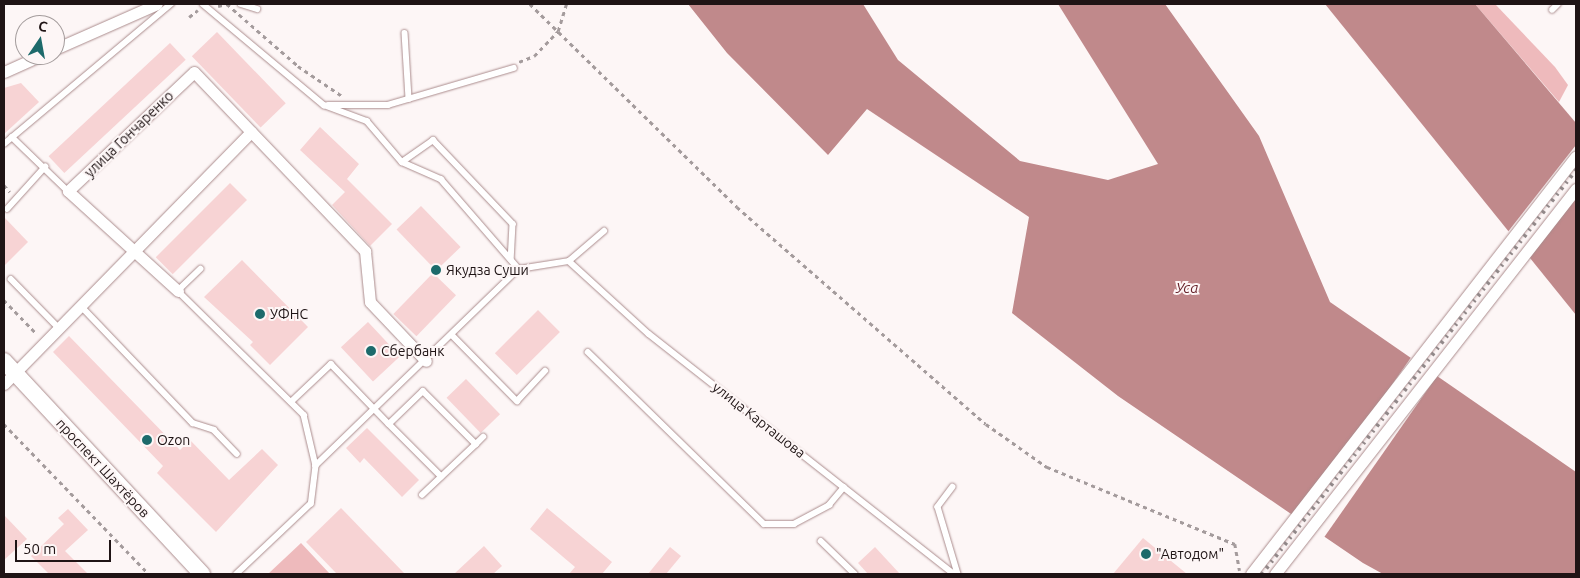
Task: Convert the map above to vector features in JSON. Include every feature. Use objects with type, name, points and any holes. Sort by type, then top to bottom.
[{"type":"main road","name":"проспект Шахтёров","points":[[7,373],[202,574]]},
{"type":"street","points":[[65,45],[157,4]]},
{"type":"street","points":[[4,72],[20,65]]},
{"type":"street","name":"улица Гончаренко","points":[[68,192],[194,72],[365,251],[370,302],[426,361]]},
{"type":"street","points":[[7,373],[45,342],[251,132]]},
{"type":"street","points":[[1251,574],[1576,156]]},
{"type":"street","points":[[1275,574],[1576,189]]},
{"type":"street","points":[[68,192],[178,292]]},
{"type":"lane","points":[[4,144],[171,4]]},
{"type":"lane","points":[[241,4],[257,9]]},
{"type":"lane","points":[[1552,10],[1558,4]]},
{"type":"lane","points":[[205,6],[324,105],[367,121],[402,162],[441,179],[519,269]]},
{"type":"lane","points":[[404,33],[409,99]]},
{"type":"lane","points":[[324,105],[388,105],[515,65]]},
{"type":"lane","points":[[12,138],[45,167],[68,192]]},
{"type":"lane","points":[[402,162],[433,140],[513,224],[511,259]]},
{"type":"lane","points":[[7,209],[45,167]]},
{"type":"lane","points":[[316,466],[376,410],[519,269],[569,261],[604,231]]},
{"type":"lane","name":"улица Карташова","points":[[569,261],[649,334],[954,574]]},
{"type":"lane","points":[[200,269],[178,292],[304,415],[316,466],[310,504],[237,574]]},
{"type":"lane","points":[[11,278],[59,328]]},
{"type":"lane","points":[[81,306],[193,422],[214,430],[237,454]]},
{"type":"lane","points":[[452,335],[517,401],[545,371]]},
{"type":"lane","points":[[588,352],[764,524],[794,524],[829,505],[844,487]]},
{"type":"lane","points":[[291,402],[330,364],[441,476]]},
{"type":"lane","points":[[389,424],[422,391],[476,444]]},
{"type":"lane","points":[[422,495],[483,437]]},
{"type":"lane","points":[[953,488],[938,507],[958,574]]},
{"type":"lane","points":[[821,541],[855,574]]},
{"type":"path","points":[[189,17],[205,6],[227,4],[298,66],[362,105]]},
{"type":"path","points":[[530,4],[737,208],[986,424],[1047,467],[1235,544],[1242,574]]},
{"type":"path","points":[[515,65],[534,56],[558,31],[566,4]]},
{"type":"path","points":[[4,300],[45,342]]},
{"type":"path","points":[[4,424],[149,574]]},
{"type":"shaded area","points":[[1475,4],[1495,4],[1555,67],[1568,85],[1559,102]]},
{"type":"shaded area","points":[[301,543],[330,574],[268,574]]},
{"type":"water","name":"Уса","points":[[688,4],[863,4],[898,60],[1020,161],[1108,180],[1158,164],[1058,4],[1165,4],[1259,136],[1330,302],[1576,472],[1576,574],[1383,574],[1363,563],[1118,396],[1012,313],[1029,217],[867,109],[828,155],[727,53]]},
{"type":"water","points":[[1325,4],[1475,4],[1576,123],[1576,315]]},
{"type":"pier","points":[[1576,145],[1576,196],[1528,259],[1507,233]]},
{"type":"pier","points":[[1412,356],[1438,374],[1322,540],[1296,521]]},
{"type":"building","points":[[217,32],[286,103],[261,128],[192,56]]},
{"type":"building","points":[[170,43],[186,60],[64,173],[49,156]]},
{"type":"building","points":[[21,83],[39,102],[4,134],[4,88]]},
{"type":"building","points":[[320,127],[359,164],[347,179],[392,224],[370,246],[332,205],[345,192],[300,150]]},
{"type":"building","points":[[230,183],[247,200],[173,274],[156,257]]},
{"type":"building","points":[[421,206],[461,247],[436,271],[397,230]]},
{"type":"building","points":[[4,217],[28,242],[4,266]]},
{"type":"building","name":"УФНС","points":[[242,260],[308,327],[270,365],[250,345],[253,342],[204,297]]},
{"type":"building","points":[[433,273],[456,295],[416,336],[393,314]]},
{"type":"building","points":[[538,310],[560,332],[517,375],[495,353]]},
{"type":"building","name":"Сбербанк","points":[[368,322],[400,356],[373,382],[341,347]]},
{"type":"building","points":[[69,336],[180,450],[190,440],[229,480],[262,449],[278,465],[216,532],[157,473],[163,466],[53,352]]},
{"type":"building","points":[[466,379],[500,414],[481,433],[447,398]]},
{"type":"building","points":[[367,428],[419,480],[402,497],[364,458],[360,463],[346,448]]},
{"type":"building","points":[[341,508],[405,574],[337,574],[306,542]]},
{"type":"building","points":[[547,508],[612,562],[602,574],[569,574],[575,567],[530,529]]},
{"type":"building","points":[[68,509],[88,530],[65,551],[88,574],[49,574],[31,556],[64,524],[58,518]]},
{"type":"building","points":[[4,515],[27,539],[4,560]]},
{"type":"building","name":"\"Автодом\"","points":[[1143,538],[1187,574],[1113,574]]},
{"type":"building","points":[[484,546],[502,566],[493,574],[454,574]]},
{"type":"building","points":[[670,547],[681,556],[666,574],[648,574]]},
{"type":"building","points":[[875,547],[900,574],[868,574],[858,563]]},
{"type":"railway","points":[[1262,574],[1576,170]]},
{"type":"place","name":"Якудза Суши","points":[[436,270]]},
{"type":"place","name":"УФНС","points":[[260,314]]},
{"type":"place","name":"Сбербанк","points":[[371,351]]},
{"type":"place","name":"Ozon","points":[[147,440]]},
{"type":"place","name":"\"Автодом\"","points":[[1146,554]]}]
